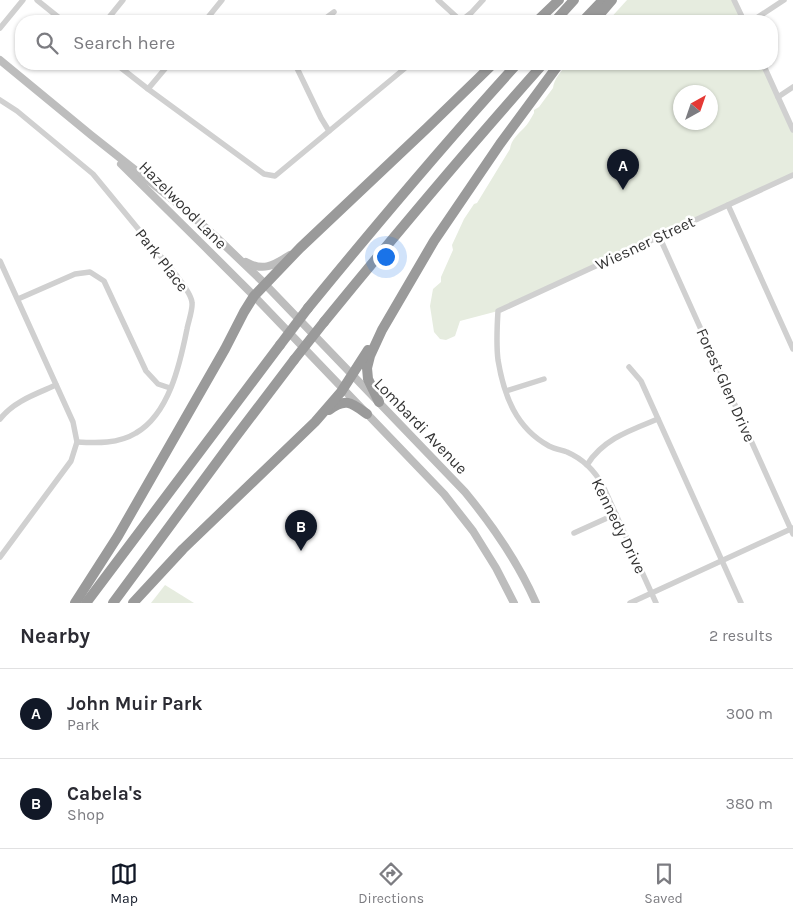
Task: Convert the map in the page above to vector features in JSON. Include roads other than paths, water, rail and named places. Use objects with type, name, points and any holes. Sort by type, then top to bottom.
[{"type":"highway","points":[[543,15],[559,0]]},
{"type":"highway","points":[[560,15],[574,0]]},
{"type":"highway","points":[[589,15],[603,0]]},
{"type":"highway","points":[[599,15],[612,0]]},
{"type":"highway","points":[[75,603],[118,536],[254,296],[300,248],[487,70]]},
{"type":"highway","points":[[86,603],[308,308],[397,200],[512,70]]},
{"type":"highway","points":[[113,603],[228,447],[324,322],[468,149],[539,70]]},
{"type":"highway","points":[[315,422],[352,375],[382,330],[434,241],[555,70]]},
{"type":"highway","points":[[378,402],[368,376],[367,368],[370,356],[382,330]]},
{"type":"highway","points":[[133,603],[183,549],[315,422],[343,402],[353,404],[368,414]]},
{"type":"main road","name":"Hazelwood Lane","points":[[0,60],[182,207],[265,284]]},
{"type":"main road","name":"Hazelwood Lane","points":[[91,135],[254,296]]},
{"type":"main road","points":[[239,258],[251,265],[267,267],[276,264],[300,248]]},
{"type":"main road","name":"Lombardi Avenue","points":[[265,284],[448,473],[474,504],[510,553],[536,603]]},
{"type":"main road","name":"Lombardi Avenue","points":[[254,296],[438,487],[461,515],[488,556],[514,603]]},
{"type":"street","points":[[0,28],[23,0]]},
{"type":"street","points":[[38,0],[56,15]]},
{"type":"street","points":[[111,15],[124,0]]},
{"type":"street","points":[[209,15],[222,0]]},
{"type":"street","points":[[438,0],[454,15]]},
{"type":"street","points":[[467,15],[483,0]]},
{"type":"street","points":[[734,0],[741,15]]},
{"type":"street","points":[[761,15],[784,0]]},
{"type":"street","points":[[330,15],[334,12]]},
{"type":"street","points":[[124,70],[264,174],[274,176],[403,70]]},
{"type":"street","points":[[148,89],[164,70]]},
{"type":"street","points":[[298,70],[329,131]]},
{"type":"street","points":[[766,70],[793,130]]},
{"type":"street","points":[[778,97],[793,87]]},
{"type":"street","name":"Park Place","points":[[0,100],[17,111],[93,174],[177,276],[192,302],[180,364],[163,405],[151,422],[136,433],[118,441],[100,444],[77,442]]},
{"type":"street","name":"Wiesner Street","points":[[498,310],[793,175]]},
{"type":"street","points":[[728,205],[793,349]]},
{"type":"street","name":"Forest Glen Drive","points":[[659,236],[792,531]]},
{"type":"street","points":[[0,261],[73,422],[77,442],[71,461],[0,557]]},
{"type":"street","points":[[18,300],[75,274],[90,272],[104,281],[146,371],[158,384],[170,388]]},
{"type":"street","name":"Kennedy Drive","points":[[498,310],[498,359],[506,392],[518,420],[532,435],[550,446],[569,453],[587,465],[598,477],[656,603]]},
{"type":"street","points":[[630,367],[641,382],[658,418],[741,603]]},
{"type":"street","points":[[506,392],[544,379]]},
{"type":"street","points":[[0,419],[16,403],[56,385]]},
{"type":"street","points":[[587,465],[591,458],[605,444],[620,434],[658,418]]},
{"type":"street","points":[[574,534],[616,514]]},
{"type":"street","points":[[630,603],[792,531]]},
{"type":"place","name":"John Muir Park","points":[[623,190]]},
{"type":"place","name":"Cabela's","points":[[301,551]]}]
